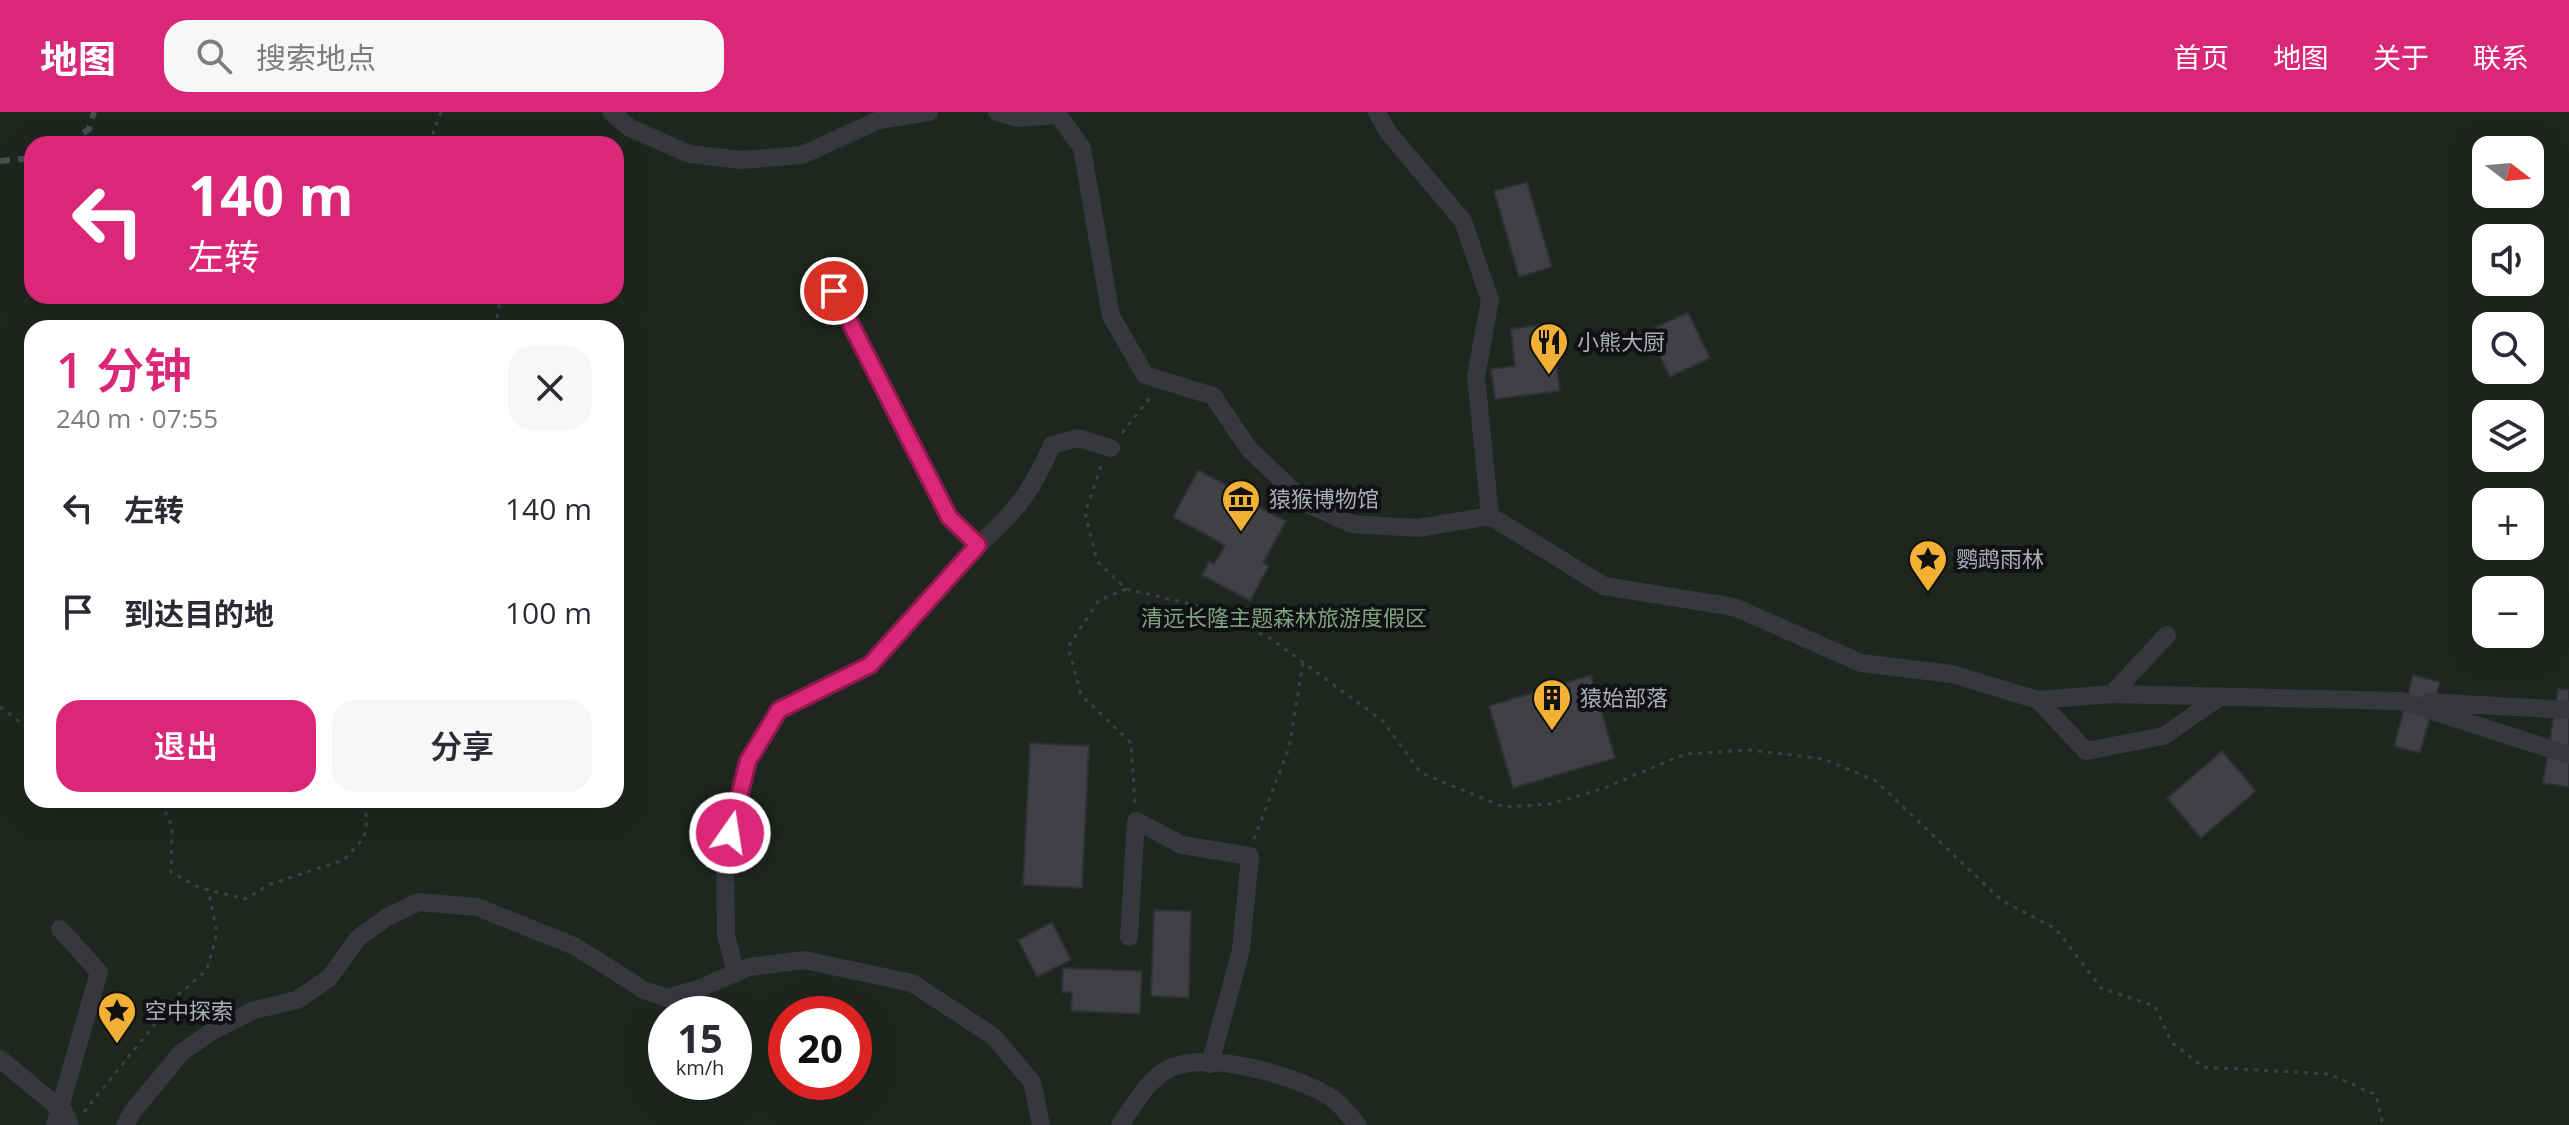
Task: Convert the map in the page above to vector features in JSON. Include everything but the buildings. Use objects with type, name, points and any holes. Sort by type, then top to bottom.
[{"type":"street","points":[[611,112],[630,128],[689,154],[742,160],[802,155],[879,120],[929,112]]},
{"type":"street","points":[[997,112],[1017,118],[1058,114],[1082,148],[1111,316],[1145,375],[1213,396],[1249,449],[1306,503],[1352,524],[1418,528],[1490,516],[1604,586],[1734,607],[1861,663],[1952,674],[2038,700],[2112,694],[2221,696],[2569,710]]},
{"type":"street","points":[[1377,112],[1388,132],[1463,221],[1490,300],[1476,376],[1490,516]]},
{"type":"street","points":[[834,291],[949,517],[978,545]]},
{"type":"street","points":[[736,973],[726,935],[725,857],[748,761],[779,710],[870,665],[978,545],[1012,515],[1037,477],[1052,445],[1078,438],[1111,448]]},
{"type":"street","points":[[2112,694],[2167,635]]},
{"type":"street","points":[[2038,700],[2086,751],[2164,736],[2221,696]]},
{"type":"street","points":[[2401,701],[2569,755]]},
{"type":"street","points":[[1129,937],[1136,821],[1182,845],[1250,856],[1241,950],[1210,1064]]},
{"type":"street","points":[[125,1125],[181,1053],[211,1032],[254,1010],[297,1000],[329,978],[359,937],[389,916],[419,902],[477,907],[574,946],[644,990],[667,998],[698,989],[749,967],[804,960],[912,983],[993,1036],[1032,1082],[1041,1125]]},
{"type":"street","points":[[57,1116],[99,972],[60,929]]},
{"type":"street","points":[[0,1059],[57,1116],[76,1119]]},
{"type":"street","points":[[1120,1125],[1145,1088],[1173,1067],[1210,1064],[1267,1069],[1330,1096],[1358,1125]]},
{"type":"path","points":[[432,136],[441,112]]},
{"type":"path","points":[[1162,381],[1103,458],[1085,513],[1097,561],[1126,589],[1195,605],[1270,638],[1383,721],[1421,773],[1504,807],[1551,804],[1591,792],[1685,754],[1750,750],[1824,759],[1876,781],[2001,900],[2056,929],[2101,988],[2155,1006],[2171,1042],[2203,1067],[2329,1074],[2376,1095],[2383,1125]]},
{"type":"path","points":[[1126,589],[1099,600],[1068,647],[1081,695],[1131,743],[1136,821]]},
{"type":"path","points":[[1250,856],[1289,748],[1303,663]]},
{"type":"path","points":[[0,707],[24,725]]},
{"type":"path","points":[[163,808],[172,826],[171,872],[208,889],[245,899],[270,884],[344,860],[364,838],[367,820],[365,808]]},
{"type":"path","points":[[76,1119],[179,994],[207,970],[217,933],[208,889]]},
{"type":"green space","name":"清远长隆主题森林旅游度假区","points":[[0,112],[2569,112],[2569,1125],[0,1125]]},
{"type":"railway","points":[[80,136],[89,129],[94,112]]},
{"type":"railway","points":[[0,161],[24,159]]},
{"type":"place","name":"小熊大厨","points":[[1549,376]]},
{"type":"place","name":"猿猴博物馆","points":[[1241,533]]},
{"type":"place","name":"鹦鹉雨林","points":[[1928,593]]},
{"type":"place","name":"猿始部落","points":[[1552,732]]},
{"type":"place","name":"空中探索","points":[[117,1045]]},
{"type":"route","points":[[730,833],[748,761],[779,710],[870,665],[978,545],[949,517],[834,291]]}]
